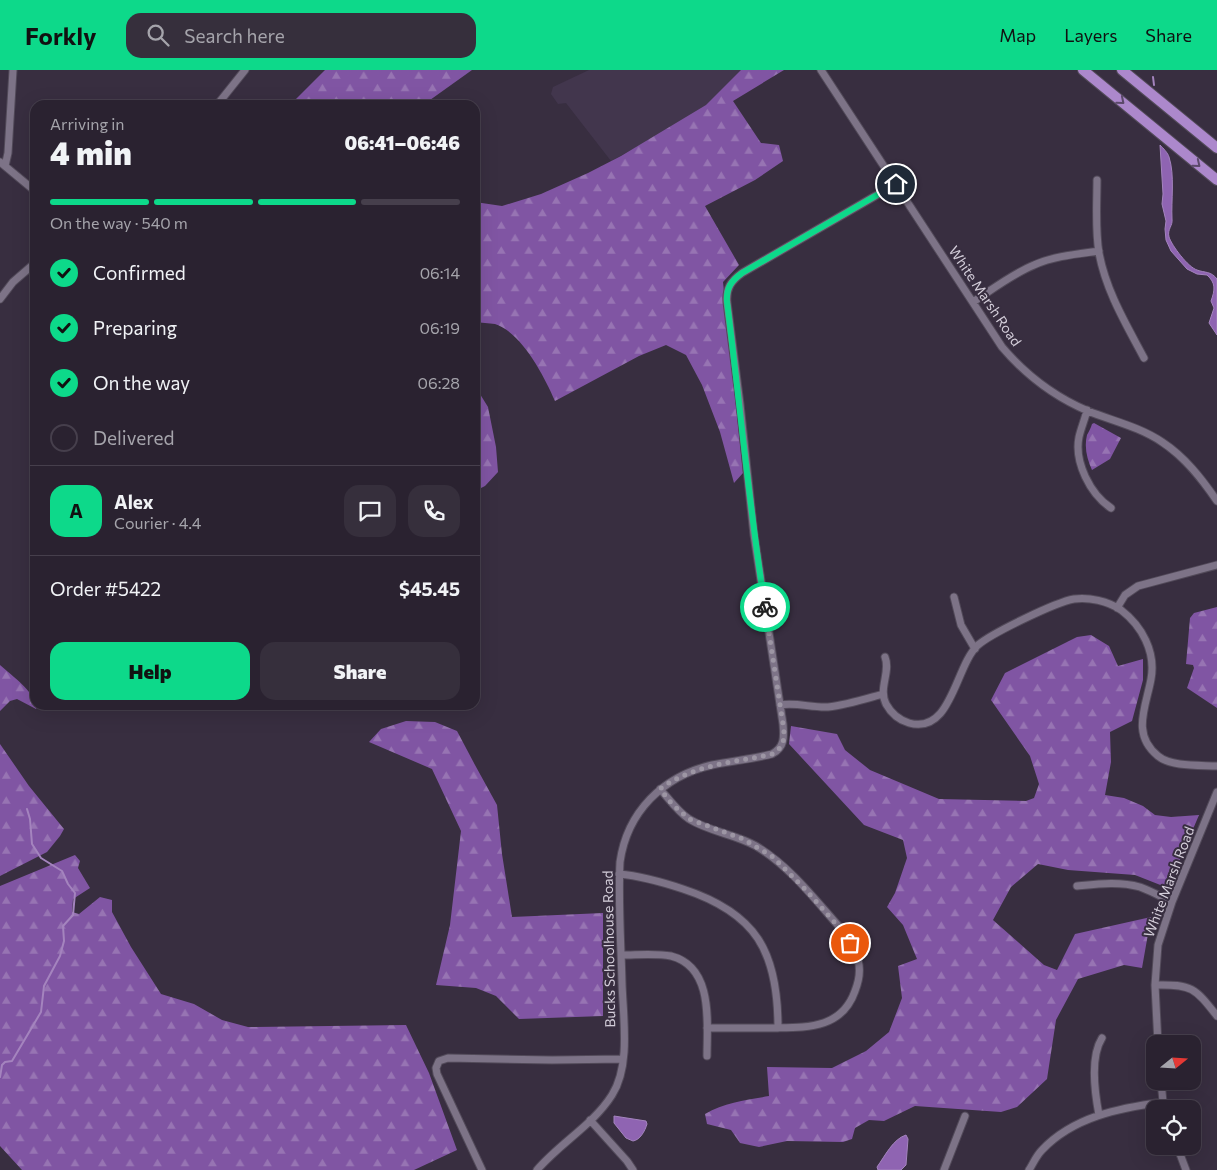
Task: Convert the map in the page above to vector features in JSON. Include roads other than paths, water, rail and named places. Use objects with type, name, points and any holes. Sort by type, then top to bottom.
[{"type":"highway","points":[[1083,70],[1217,180]]},
{"type":"highway","points":[[1122,70],[1217,147]]},
{"type":"street","points":[[13,70],[8,153],[2,164],[30,187]]},
{"type":"street","points":[[221,100],[246,70]]},
{"type":"street","points":[[821,70],[896,184]]},
{"type":"street","points":[[1097,180],[1099,251],[1108,288],[1144,358]]},
{"type":"street","name":"White Marsh Road","points":[[896,184],[1002,347],[1011,357],[1054,393],[1087,410],[1133,427],[1161,441],[1194,470],[1217,501]]},
{"type":"street","name":"Bucks Schoolhouse Road","points":[[537,1170],[606,1103],[616,1089],[621,1075],[623,1059],[619,874],[621,852],[629,830],[643,807],[660,789],[676,778],[697,769],[775,752],[782,745],[784,737],[754,534],[727,291],[731,282],[742,273],[896,184]]},
{"type":"street","points":[[974,302],[1016,274],[1035,264],[1070,254],[1099,251]]},
{"type":"street","points":[[0,299],[13,282],[30,267]]},
{"type":"street","points":[[1087,410],[1079,436],[1078,448],[1080,458],[1094,493],[1110,508]]},
{"type":"street","points":[[1117,608],[1125,595],[1138,586],[1217,565]]},
{"type":"street","points":[[954,597],[961,626],[975,649]]},
{"type":"street","points":[[885,657],[888,664],[883,682],[883,694],[890,711],[898,718],[911,724],[922,724],[942,713],[948,705],[963,668],[975,649],[989,637],[1057,604],[1073,599],[1094,599],[1117,608],[1132,620],[1148,643],[1151,657],[1151,677],[1142,723],[1146,743],[1160,758],[1171,762],[1217,766]]},
{"type":"street","points":[[780,705],[827,707],[847,704],[883,694]]},
{"type":"street","points":[[660,789],[672,804],[689,819],[743,839],[773,857],[788,870],[843,932],[856,953],[861,972],[853,999],[842,1013],[834,1019],[814,1026],[707,1028]]},
{"type":"street","name":"White Marsh Road","points":[[1158,1035],[1155,984],[1158,945],[1172,902],[1217,792]]},
{"type":"street","points":[[619,874],[639,876],[703,895],[728,908],[747,923],[758,938],[770,962],[776,994],[778,1028]]},
{"type":"street","points":[[1077,886],[1122,884],[1140,887],[1172,902]]},
{"type":"street","points":[[621,955],[666,955],[674,957],[687,964],[699,977],[704,990],[707,1056]]},
{"type":"street","points":[[1155,984],[1174,984],[1199,994],[1217,1016]]},
{"type":"street","points":[[1099,1115],[1095,1082],[1097,1046],[1102,1038]]},
{"type":"street","points":[[482,1170],[437,1074],[436,1068],[439,1061],[448,1058],[623,1059]]},
{"type":"street","points":[[1029,1170],[1040,1151],[1064,1131],[1099,1115],[1146,1105]]},
{"type":"street","points":[[944,1170],[965,1116]]},
{"type":"street","points":[[590,1120],[633,1170]]},
{"type":"street","points":[[1180,1155],[1186,1170]]},
{"type":"waterway","points":[[1153,77],[1154,85]]},
{"type":"waterway","points":[[0,1077],[2,1065],[5,1062],[12,1061],[41,1012],[44,986],[60,956],[64,941],[63,926],[73,915],[75,893],[62,871],[41,858],[32,844],[30,819],[27,809]]}]
